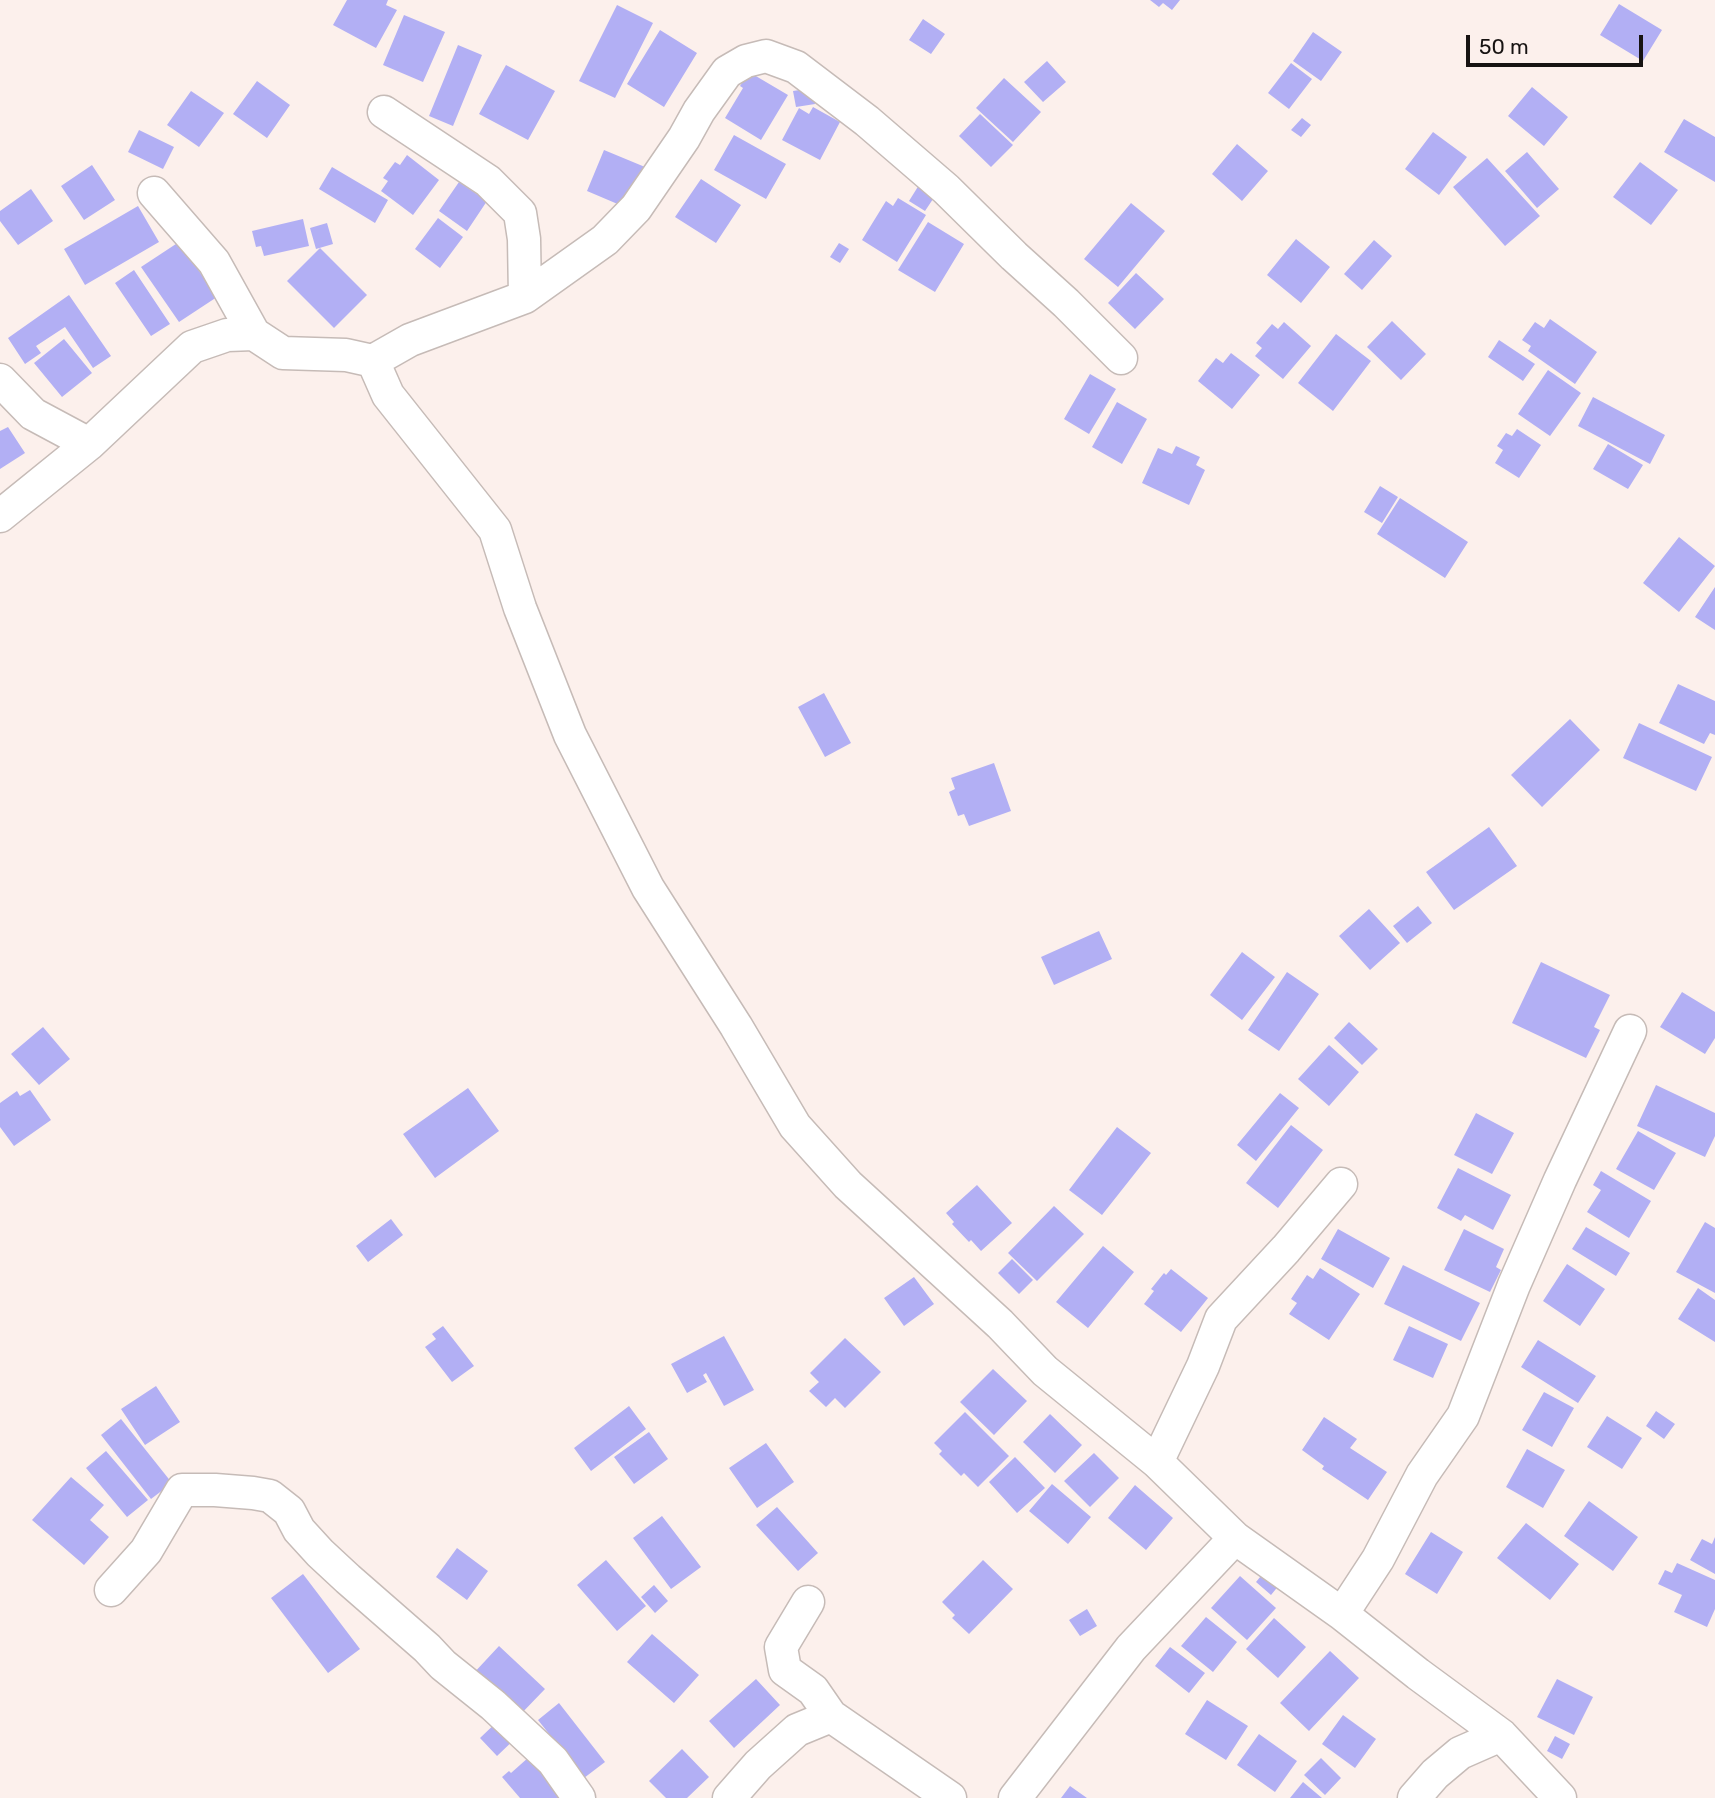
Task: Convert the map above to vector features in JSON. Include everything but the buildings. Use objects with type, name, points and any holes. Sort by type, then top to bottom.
[{"type":"street","points":[[154,194],[214,262],[254,334],[283,352],[346,355],[373,361],[410,341],[525,297],[605,240],[636,208],[727,72],[746,61],[766,56],[796,67],[867,121],[946,189],[1121,358]]},
{"type":"street","points":[[384,112],[488,181],[520,213],[524,239],[525,297]]},
{"type":"street","points":[[0,516],[89,444],[192,347],[227,335],[254,334]]},
{"type":"street","points":[[373,361],[388,394],[495,530],[520,608],[570,735],[648,888],[736,1026],[794,1126],[848,1185],[1000,1324],[1045,1371],[1157,1462],[1234,1538],[1342,1614],[1501,1735],[1560,1798]]},
{"type":"street","points":[[0,380],[33,414],[89,444]]},
{"type":"street","points":[[1342,1614],[1378,1559],[1422,1475],[1464,1416],[1514,1285],[1630,1031]]},
{"type":"street","points":[[1157,1462],[1203,1366],[1221,1319],[1286,1250],[1341,1184]]},
{"type":"street","points":[[111,1590],[145,1551],[182,1490],[215,1490],[270,1496],[289,1511],[299,1530],[320,1553],[553,1761],[579,1798]]},
{"type":"street","points":[[1015,1798],[1131,1648],[1234,1538]]},
{"type":"street","points":[[808,1602],[781,1647],[785,1670],[813,1690],[831,1717],[950,1798]]},
{"type":"street","points":[[729,1798],[758,1765],[797,1730],[831,1717]]},
{"type":"street","points":[[1414,1798],[1435,1774],[1460,1753],[1501,1735]]}]
